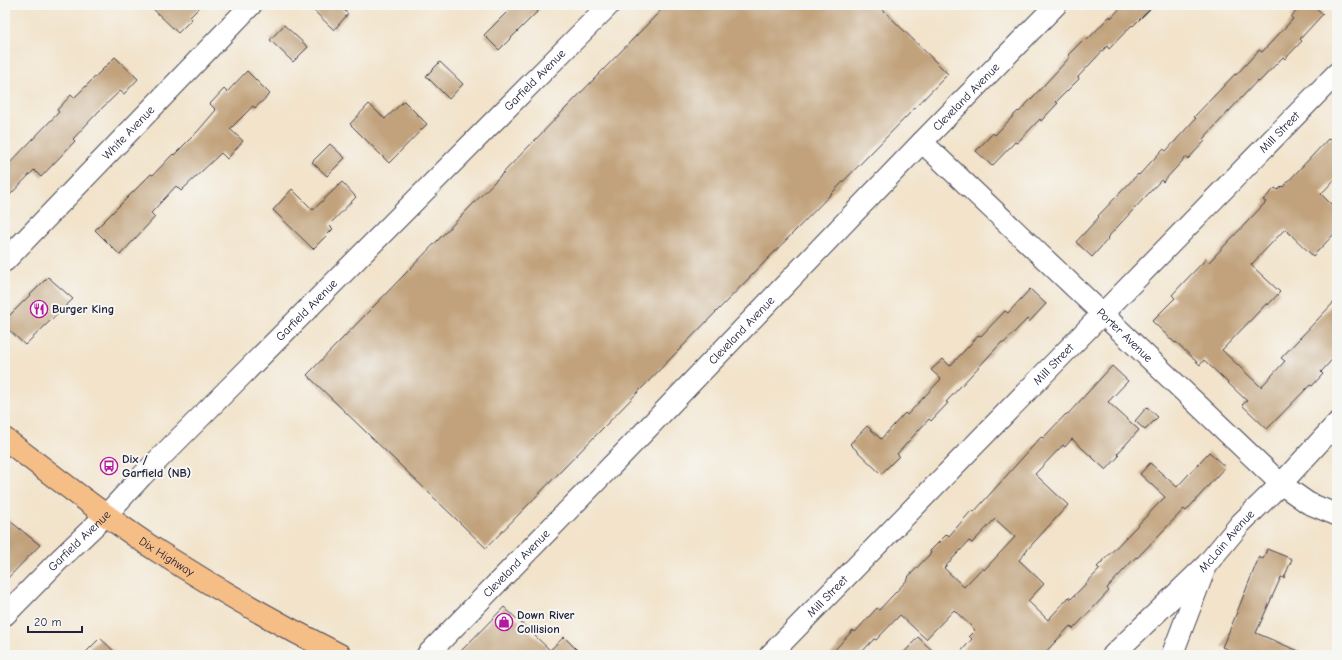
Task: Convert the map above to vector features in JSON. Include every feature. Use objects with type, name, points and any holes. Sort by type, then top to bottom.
[{"type":"main road","name":"Dix Highway","points":[[5,439],[106,515],[158,551],[239,601],[340,655]]},
{"type":"street","name":"White Avenue","points":[[5,260],[251,5]]},
{"type":"street","name":"Garfield Avenue","points":[[5,615],[106,515],[142,476],[609,5]]},
{"type":"street","name":"Cleveland Avenue","points":[[427,655],[1056,5]]},
{"type":"street","name":"Mill Street","points":[[770,655],[1337,73]]},
{"type":"street","name":"Porter Avenue","points":[[922,142],[1281,484],[1308,502],[1337,515]]},
{"type":"street","name":"McLain Avenue","points":[[1113,655],[1207,564],[1241,523],[1281,484],[1337,424]]},
{"type":"street","points":[[1172,655],[1207,564]]},
{"type":"building","points":[[149,5],[202,5],[190,17],[192,19],[178,33]]},
{"type":"building","points":[[308,5],[339,5],[348,14],[334,30]]},
{"type":"building","points":[[514,5],[544,5],[499,50],[484,35]]},
{"type":"building","points":[[666,5],[878,5],[948,74],[486,548],[307,375]]},
{"type":"building","points":[[1123,5],[1154,5],[1109,49],[1107,46],[1078,77],[1079,79],[1056,102],[1058,103],[1041,121],[1040,119],[992,166],[976,151],[993,133],[995,135],[1018,111],[1019,112],[1070,57],[1068,55],[1085,38],[1087,40]]},
{"type":"building","points":[[1302,5],[1313,5],[1323,14],[1300,39],[1302,41],[1285,59],[1283,57],[1259,82],[1257,81],[1203,139],[1205,141],[1188,159],[1186,157],[1163,182],[1161,180],[1107,238],[1108,239],[1092,257],[1076,242],[1099,217],[1098,216],[1138,174],[1139,175],[1163,149],[1166,151],[1196,118],[1194,117],[1235,74],[1236,75],[1259,50],[1262,52],[1293,19],[1291,17]]},
{"type":"building","points":[[284,25],[308,47],[293,62],[270,40]]},
{"type":"building","points":[[115,57],[138,79],[124,94],[120,91],[98,112],[73,139],[75,141],[41,177],[34,170],[5,200],[5,168],[59,112],[57,110],[71,95],[74,98]]},
{"type":"building","points":[[440,62],[463,84],[449,99],[426,76]]},
{"type":"building","points":[[247,71],[270,94],[255,108],[253,106],[230,129],[243,141],[227,159],[221,153],[181,191],[176,186],[151,213],[155,217],[120,255],[95,230],[151,174],[153,175],[198,131],[216,110],[210,104],[224,89],[227,92]]},
{"type":"building","points":[[404,101],[427,124],[389,163],[350,124],[369,104],[385,119]]},
{"type":"building","points":[[1337,132],[1337,177],[1321,194],[1337,210],[1337,231],[1313,256],[1285,229],[1251,265],[1280,292],[1268,305],[1267,303],[1222,350],[1261,387],[1285,361],[1281,358],[1337,299],[1337,354],[1321,372],[1323,374],[1312,386],[1310,385],[1267,429],[1242,405],[1247,401],[1204,360],[1200,365],[1152,321],[1175,298],[1172,295],[1183,283],[1206,259],[1209,262],[1266,202],[1263,200],[1275,188],[1278,190],[1282,186],[1283,187],[1328,139],[1329,140]]},
{"type":"building","points":[[330,144],[345,158],[327,176],[312,162]]},
{"type":"building","points":[[342,182],[356,197],[329,225],[333,229],[313,249],[273,210],[292,189],[313,210]]},
{"type":"building","name":"Burger King","points":[[48,277],[73,299],[25,345],[5,326],[5,320]]},
{"type":"building","points":[[1030,289],[1046,304],[1029,322],[1027,319],[1004,343],[1002,342],[946,402],[948,403],[931,421],[929,419],[897,454],[899,456],[881,474],[850,444],[867,426],[881,439],[905,413],[907,415],[941,379],[931,370],[943,359],[950,366],[979,335],[981,336],[1005,311],[1008,313]]},
{"type":"building","points":[[1112,366],[1128,381],[1108,402],[1139,430],[1117,454],[1119,456],[1106,470],[1072,439],[1065,447],[1063,445],[1035,474],[1068,505],[1019,560],[1044,584],[1028,601],[1048,620],[1069,597],[1071,599],[1100,569],[1097,567],[1165,497],[1140,474],[1150,463],[1177,487],[1209,452],[1225,467],[1186,511],[1184,509],[1137,558],[1136,557],[1107,588],[1109,591],[1073,629],[1070,626],[1043,655],[958,655],[972,639],[969,636],[975,630],[954,610],[926,639],[900,615],[859,655],[830,655],[853,630],[855,632],[877,608],[879,610],[931,553],[930,551],[947,534],[949,536],[972,510],[974,512],[1041,437],[1043,438],[1066,414],[1067,415]],"holes":[[[995,519],[1015,537],[984,570],[982,568],[964,587],[944,568],[969,541],[972,543]]]},
{"type":"building","points":[[1147,407],[1158,417],[1145,430],[1135,421]]},
{"type":"building","points":[[5,517],[40,545],[5,581]]},
{"type":"building","points":[[1267,549],[1292,559],[1284,578],[1281,577],[1256,633],[1308,655],[1242,655],[1222,647],[1259,557],[1263,559]]},
{"type":"building","name":"Down River Collision","points":[[504,607],[550,650],[564,637],[582,655],[457,655]]},
{"type":"building","points":[[918,637],[937,655],[902,655]]},
{"type":"building","points":[[100,638],[118,655],[83,655]]},
{"type":"place","name":"Burger King","points":[[39,309]]},
{"type":"place","name":"Dix / Garfield (NB)","points":[[109,466]]},
{"type":"place","name":"Down River Collision","points":[[504,622]]}]
